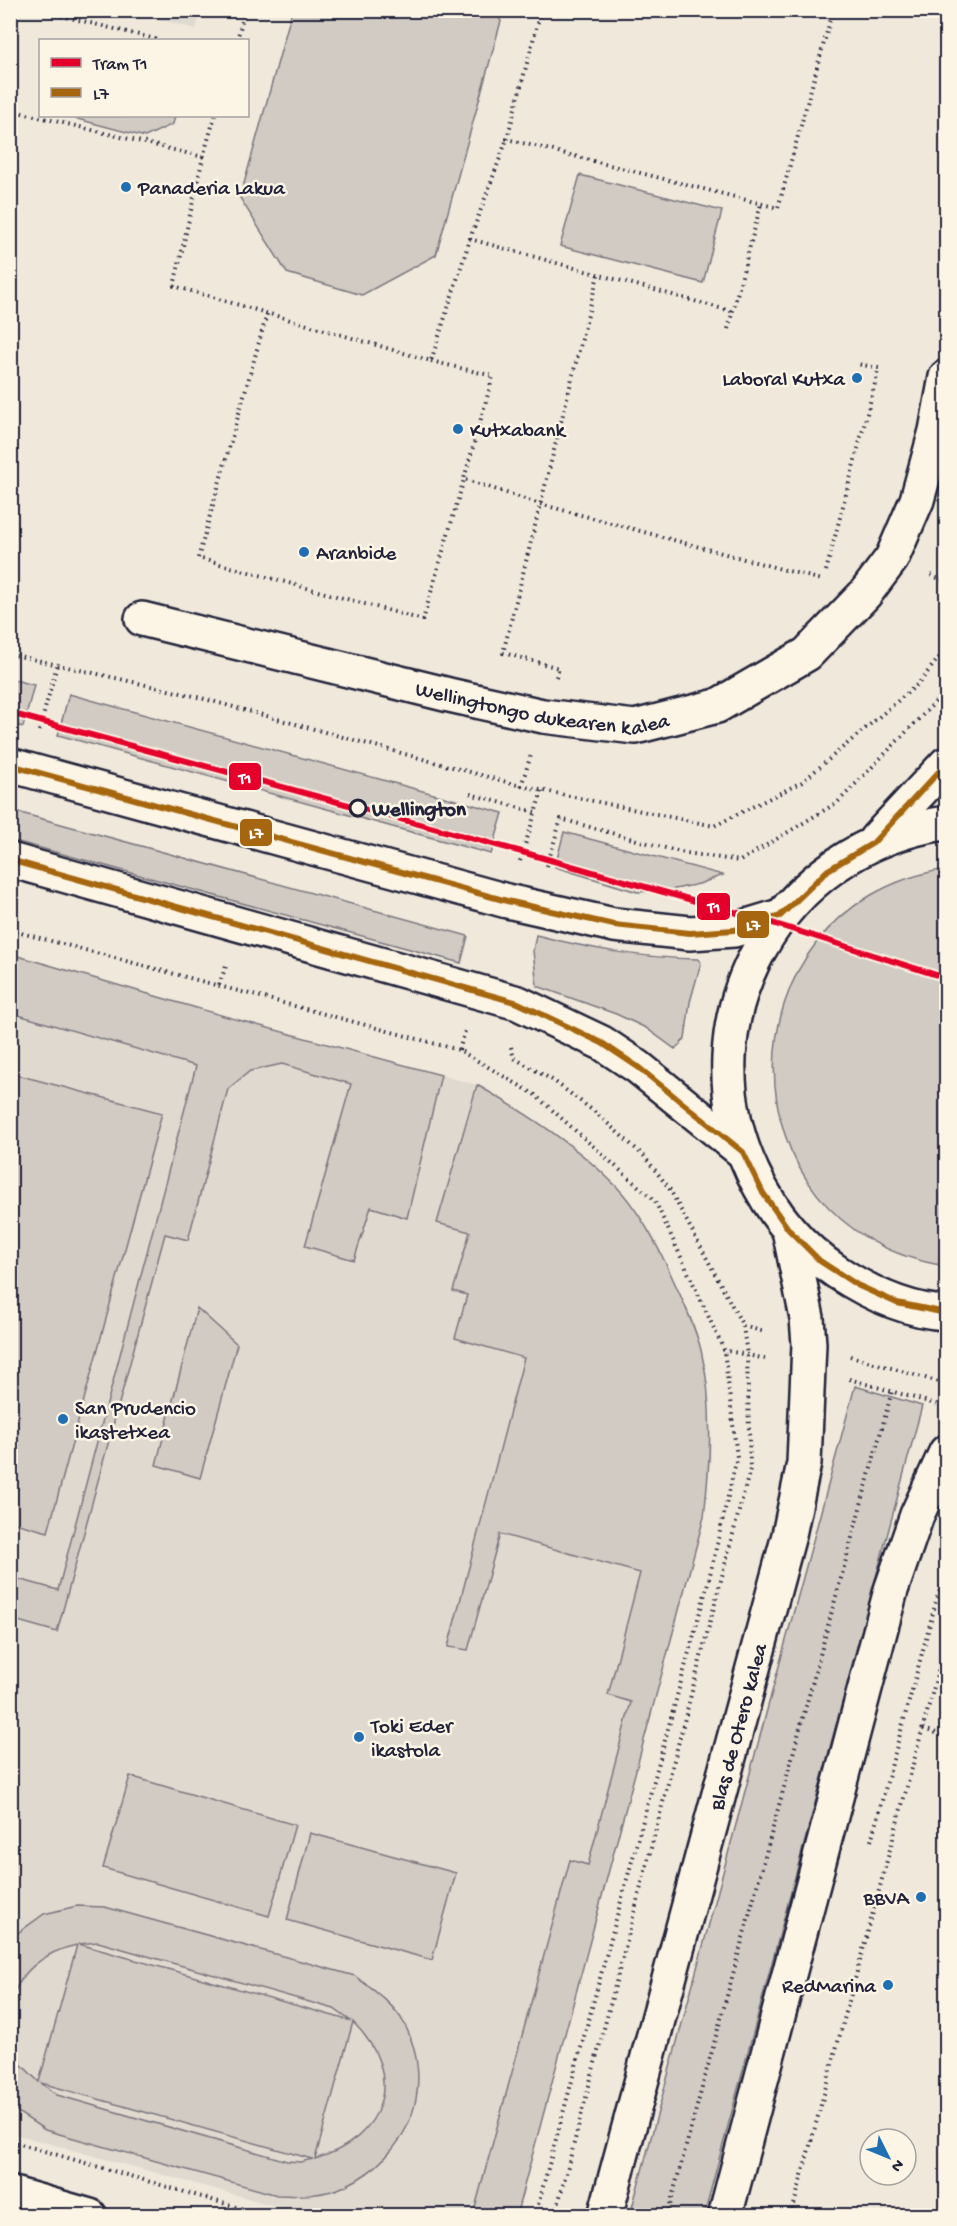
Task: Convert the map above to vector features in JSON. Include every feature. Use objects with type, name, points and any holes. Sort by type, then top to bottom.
[{"type":"street","name":"Wellingtongo dukearen kalea","points":[[142,619],[438,693],[543,716],[635,727],[717,706],[807,654],[865,594],[892,558],[918,500],[936,431],[946,377]]},
{"type":"street","points":[[873,843],[946,764]]},
{"type":"street","points":[[10,765],[507,901],[614,925],[690,933],[734,930],[780,916]]},
{"type":"street","points":[[946,823],[919,826],[873,843],[828,870],[780,916],[751,965],[735,1011],[729,1058],[732,1106],[743,1152],[762,1193],[789,1230],[820,1261],[857,1285],[897,1303],[946,1313]]},
{"type":"street","points":[[10,860],[518,1003],[611,1049],[638,1067],[743,1152]]},
{"type":"street","name":"Blas de Otero kalea","points":[[605,2216],[789,1534],[804,1463],[809,1367],[807,1318],[789,1230]]},
{"type":"street","points":[[725,2216],[891,1590],[917,1515],[946,1452]]},
{"type":"street","points":[[10,2193],[90,2216]]},
{"type":"path","points":[[38,10],[155,39]]},
{"type":"path","points":[[237,39],[245,10]]},
{"type":"path","points":[[431,361],[507,139],[541,10]]},
{"type":"path","points":[[507,139],[778,208],[833,10]]},
{"type":"path","points":[[10,110],[203,157]]},
{"type":"path","points":[[215,117],[203,157],[174,286],[431,361],[493,376],[423,620],[198,558],[267,314]]},
{"type":"path","points":[[728,329],[761,204]]},
{"type":"path","points":[[471,239],[734,312]]},
{"type":"path","points":[[521,786],[559,668],[503,653],[598,275]]},
{"type":"path","points":[[464,479],[540,504],[824,580],[879,368],[857,364]]},
{"type":"path","points":[[943,580],[946,567]]},
{"type":"path","points":[[10,654],[190,695],[521,786],[714,826],[802,782],[918,684],[946,649]]},
{"type":"path","points":[[470,794],[535,812]]},
{"type":"path","points":[[10,930],[459,1050],[534,1094],[655,1201],[724,1350],[736,1456],[734,1468],[709,1579],[535,2216]]},
{"type":"path","points":[[219,985],[226,966]]},
{"type":"path","points":[[555,2216],[750,1469],[747,1355],[742,1326]]},
{"type":"path","points":[[724,1350],[809,1367],[946,1407]]},
{"type":"path","points":[[667,2216],[892,1391]]},
{"type":"path","points":[[791,2216],[946,1642]]},
{"type":"path","points":[[923,1729],[946,1736]]},
{"type":"path","points":[[10,2141],[267,2216]]},
{"type":"shaded area","points":[[494,10],[501,21],[436,255],[362,295],[287,273],[240,198],[292,11]]},
{"type":"shaded area","points":[[128,11],[201,11],[196,29]]},
{"type":"shaded area","points":[[70,117],[175,117],[173,124],[145,137]]},
{"type":"shaded area","points":[[580,175],[722,211],[703,283],[560,246]]},
{"type":"shaded area","points":[[11,679],[34,685],[23,727],[11,724]]},
{"type":"shaded area","points":[[69,694],[503,813],[491,854],[58,735]]},
{"type":"shaded area","points":[[10,810],[468,936],[461,963],[11,840]]},
{"type":"shaded area","points":[[564,832],[723,875],[699,884],[670,890],[637,892],[555,867]]},
{"type":"shaded area","points":[[946,869],[946,1266],[871,1240],[817,1194],[785,1135],[774,1068],[785,1002],[817,942],[871,895]]},
{"type":"shaded area","points":[[536,935],[616,952],[698,959],[701,963],[690,1002],[685,1039],[675,1049],[646,1028],[616,1014],[537,986],[533,951]]},
{"type":"shaded area","name":"Toki Eder ikastola","points":[[10,954],[224,1016],[477,1085],[526,1113],[617,1187],[653,1236],[680,1294],[701,1350],[708,1399],[711,1457],[704,1517],[516,2215],[308,2215],[11,2133]]},
{"type":"shaded area","points":[[11,954],[224,1016],[441,1075],[407,1218],[371,1207],[354,1260],[305,1246],[351,1084],[282,1064],[250,1071],[228,1089],[188,1240],[165,1234],[57,1632],[11,1619],[11,1577],[58,1590],[196,1066],[11,1013]]},
{"type":"shaded area","points":[[10,1073],[162,1113],[48,1532],[11,1522]]},
{"type":"shaded area","points":[[477,1085],[532,1118],[567,1143],[601,1171],[631,1204],[662,1256],[694,1329],[705,1371],[709,1413],[708,1475],[704,1517],[516,2216],[473,2215],[570,1860],[588,1865],[631,1702],[608,1695],[640,1573],[500,1534],[468,1650],[448,1647],[524,1358],[455,1338],[467,1295],[453,1291],[470,1232],[437,1223]]},
{"type":"shaded area","points":[[197,1308],[237,1344],[200,1478],[156,1465]]},
{"type":"shaded area","points":[[855,1386],[922,1406],[704,2215],[630,2215]]},
{"type":"shaded area","points":[[130,1776],[295,1825],[269,1916],[103,1868]]},
{"type":"shaded area","points":[[310,1833],[456,1873],[432,1960],[287,1920]]},
{"type":"shaded area","points":[[77,1906],[105,1907],[355,1976],[394,2009],[404,2023],[414,2047],[418,2071],[417,2095],[411,2117],[400,2138],[386,2157],[367,2173],[345,2186],[320,2194],[277,2195],[45,2130],[19,2113],[11,2104],[11,2031],[21,2064],[39,2082],[77,1945],[54,1952],[26,1973],[14,1993],[11,2005],[11,1938],[44,1914]],"holes":[[[98,1942],[334,2009],[351,2021],[79,1944]],[[353,2022],[370,2043],[380,2063],[383,2084],[380,2103],[372,2121],[358,2136],[339,2149],[315,2159]],[[41,2083],[313,2159],[300,2162],[287,2161],[57,2095]]]},
{"type":"tram line","name":"T1","points":[[10,713],[522,852],[766,921],[946,978]]},
{"type":"transit line","name":"L7","points":[[10,765],[507,901],[614,925],[690,933],[734,930],[780,916],[828,870],[873,843],[946,764]]},
{"type":"transit line","name":"L7","points":[[10,860],[518,1003],[602,1043],[638,1067],[743,1152],[763,1193],[789,1230],[820,1261],[857,1285],[897,1303],[946,1313]]},
{"type":"place","name":"Panaderia Lakua","points":[[126,187]]},
{"type":"place","name":"Laboral Kutxa","points":[[857,378]]},
{"type":"place","name":"Kutxabank","points":[[458,429]]},
{"type":"place","name":"Aranbide","points":[[304,552]]},
{"type":"place","name":"Wellington","points":[[358,808]]},
{"type":"place","name":"San Prudencio ikastetxea","points":[[63,1419]]},
{"type":"place","name":"Toki Eder ikastola","points":[[359,1737]]},
{"type":"place","name":"BBVA","points":[[921,1897]]},
{"type":"place","name":"RedMarina","points":[[888,1985]]}]
